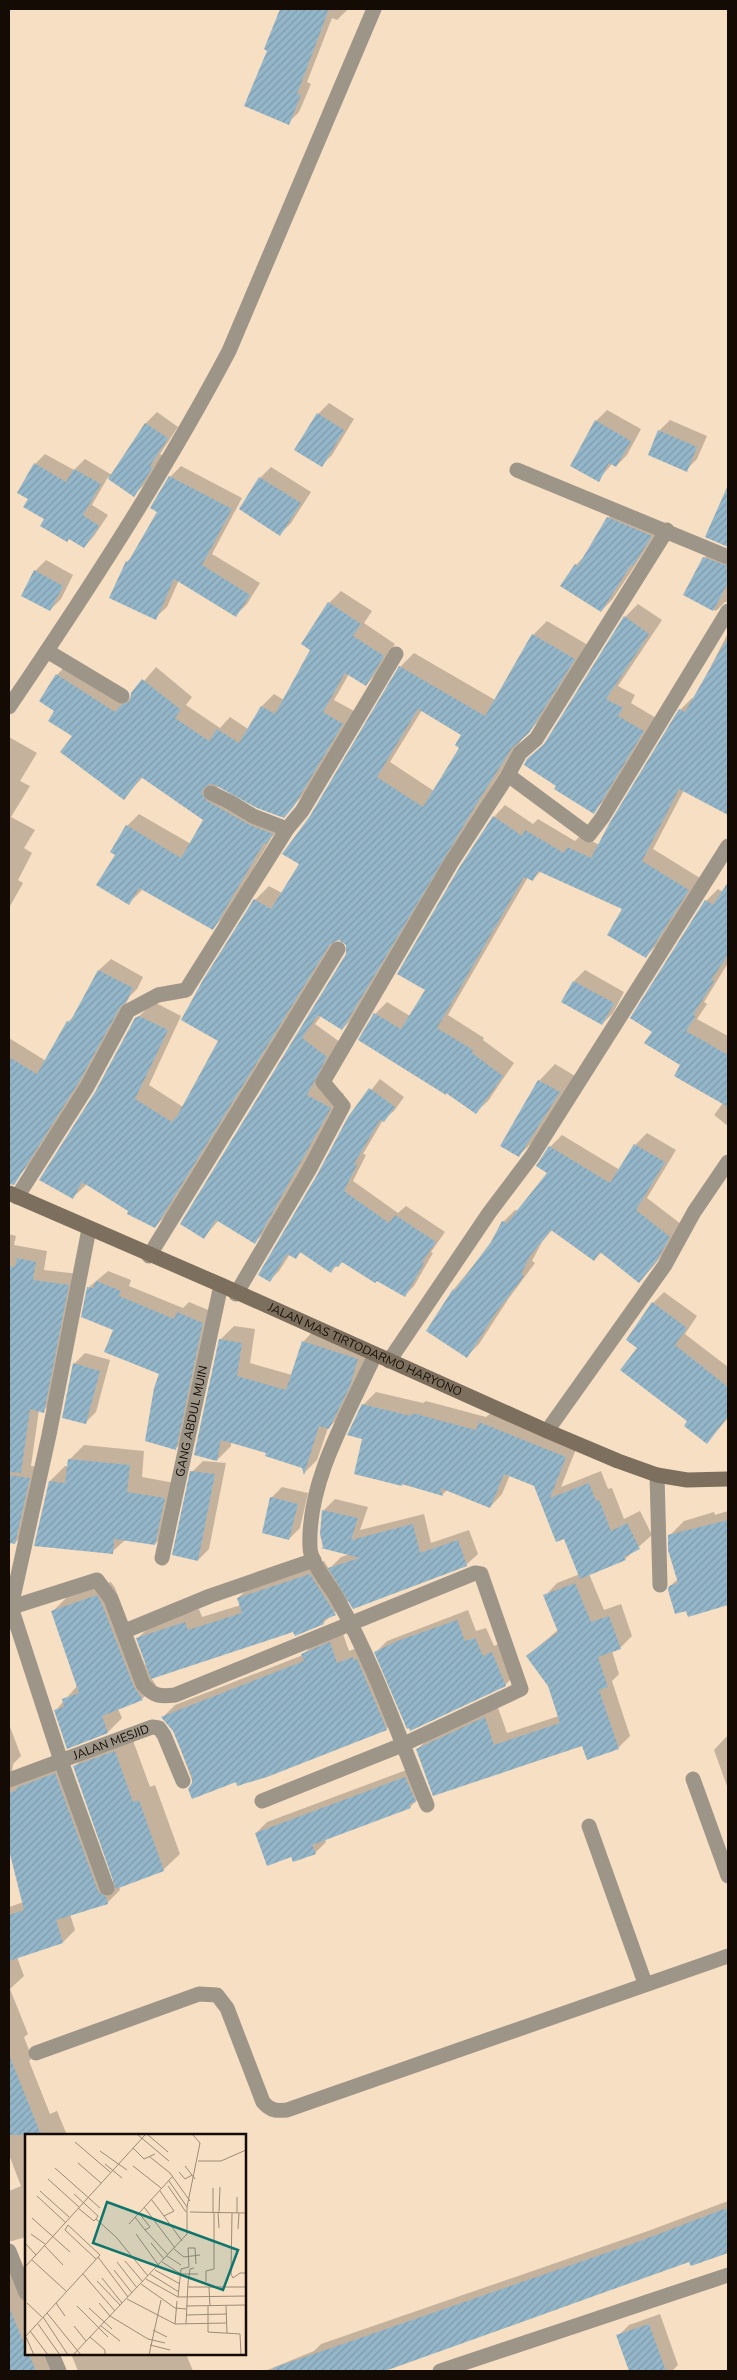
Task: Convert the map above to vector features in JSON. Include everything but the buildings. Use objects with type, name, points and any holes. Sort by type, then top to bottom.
[{"type":"street","points":[[9,707],[47,651],[200,406],[229,351],[374,9]]},
{"type":"street","points":[[517,470],[728,556]]},
{"type":"street","points":[[236,1294],[343,1106],[323,1082],[451,863],[508,775],[520,753],[536,739],[667,530]]},
{"type":"street","points":[[508,775],[589,835],[602,818],[728,610]]},
{"type":"street","points":[[47,651],[122,696]]},
{"type":"street","points":[[13,1195],[87,1087],[128,1011],[158,996],[186,990],[287,829],[302,811],[396,654]]},
{"type":"street","points":[[211,793],[253,816],[287,829]]},
{"type":"street","points":[[427,1805],[352,1624],[326,1579],[318,1572],[310,1550],[310,1524],[318,1486],[382,1358],[532,1156],[728,846]]},
{"type":"street","points":[[149,1256],[338,949]]},
{"type":"street","points":[[546,1431],[665,1265],[694,1212],[728,1162]]},
{"type":"street","name":"JALAN MAS TIRTODARMO HARYONO","points":[[13,1195],[149,1256],[221,1285],[236,1294],[546,1431],[657,1475],[688,1480],[728,1479]]},
{"type":"street","points":[[88,1229],[49,1434],[10,1608],[61,1761],[107,1888]]},
{"type":"street","name":"GANG ABDUL MUIN","points":[[162,1558],[221,1285]]},
{"type":"street","points":[[657,1475],[660,1585]]},
{"type":"street","points":[[125,1631],[210,1596],[314,1560]]},
{"type":"street","points":[[10,1608],[97,1580],[111,1599],[125,1631],[143,1684],[149,1691],[160,1697],[175,1696],[475,1573],[481,1574],[521,1688],[402,1745],[262,1801]]},
{"type":"street","name":"JALAN MESJID","points":[[9,1780],[152,1727],[159,1728],[164,1734],[183,1780]]},
{"type":"street","points":[[693,1779],[728,1876]]},
{"type":"street","points":[[589,1826],[645,1984]]},
{"type":"street","points":[[36,2053],[199,1994],[217,1995],[228,2008],[263,2102],[269,2109],[277,2111],[287,2110],[728,1956]]},
{"type":"street","points":[[9,2251],[25,2291]]},
{"type":"street","points":[[440,2371],[728,2275]]},
{"type":"street","points":[[52,2355],[59,2371]]}]
